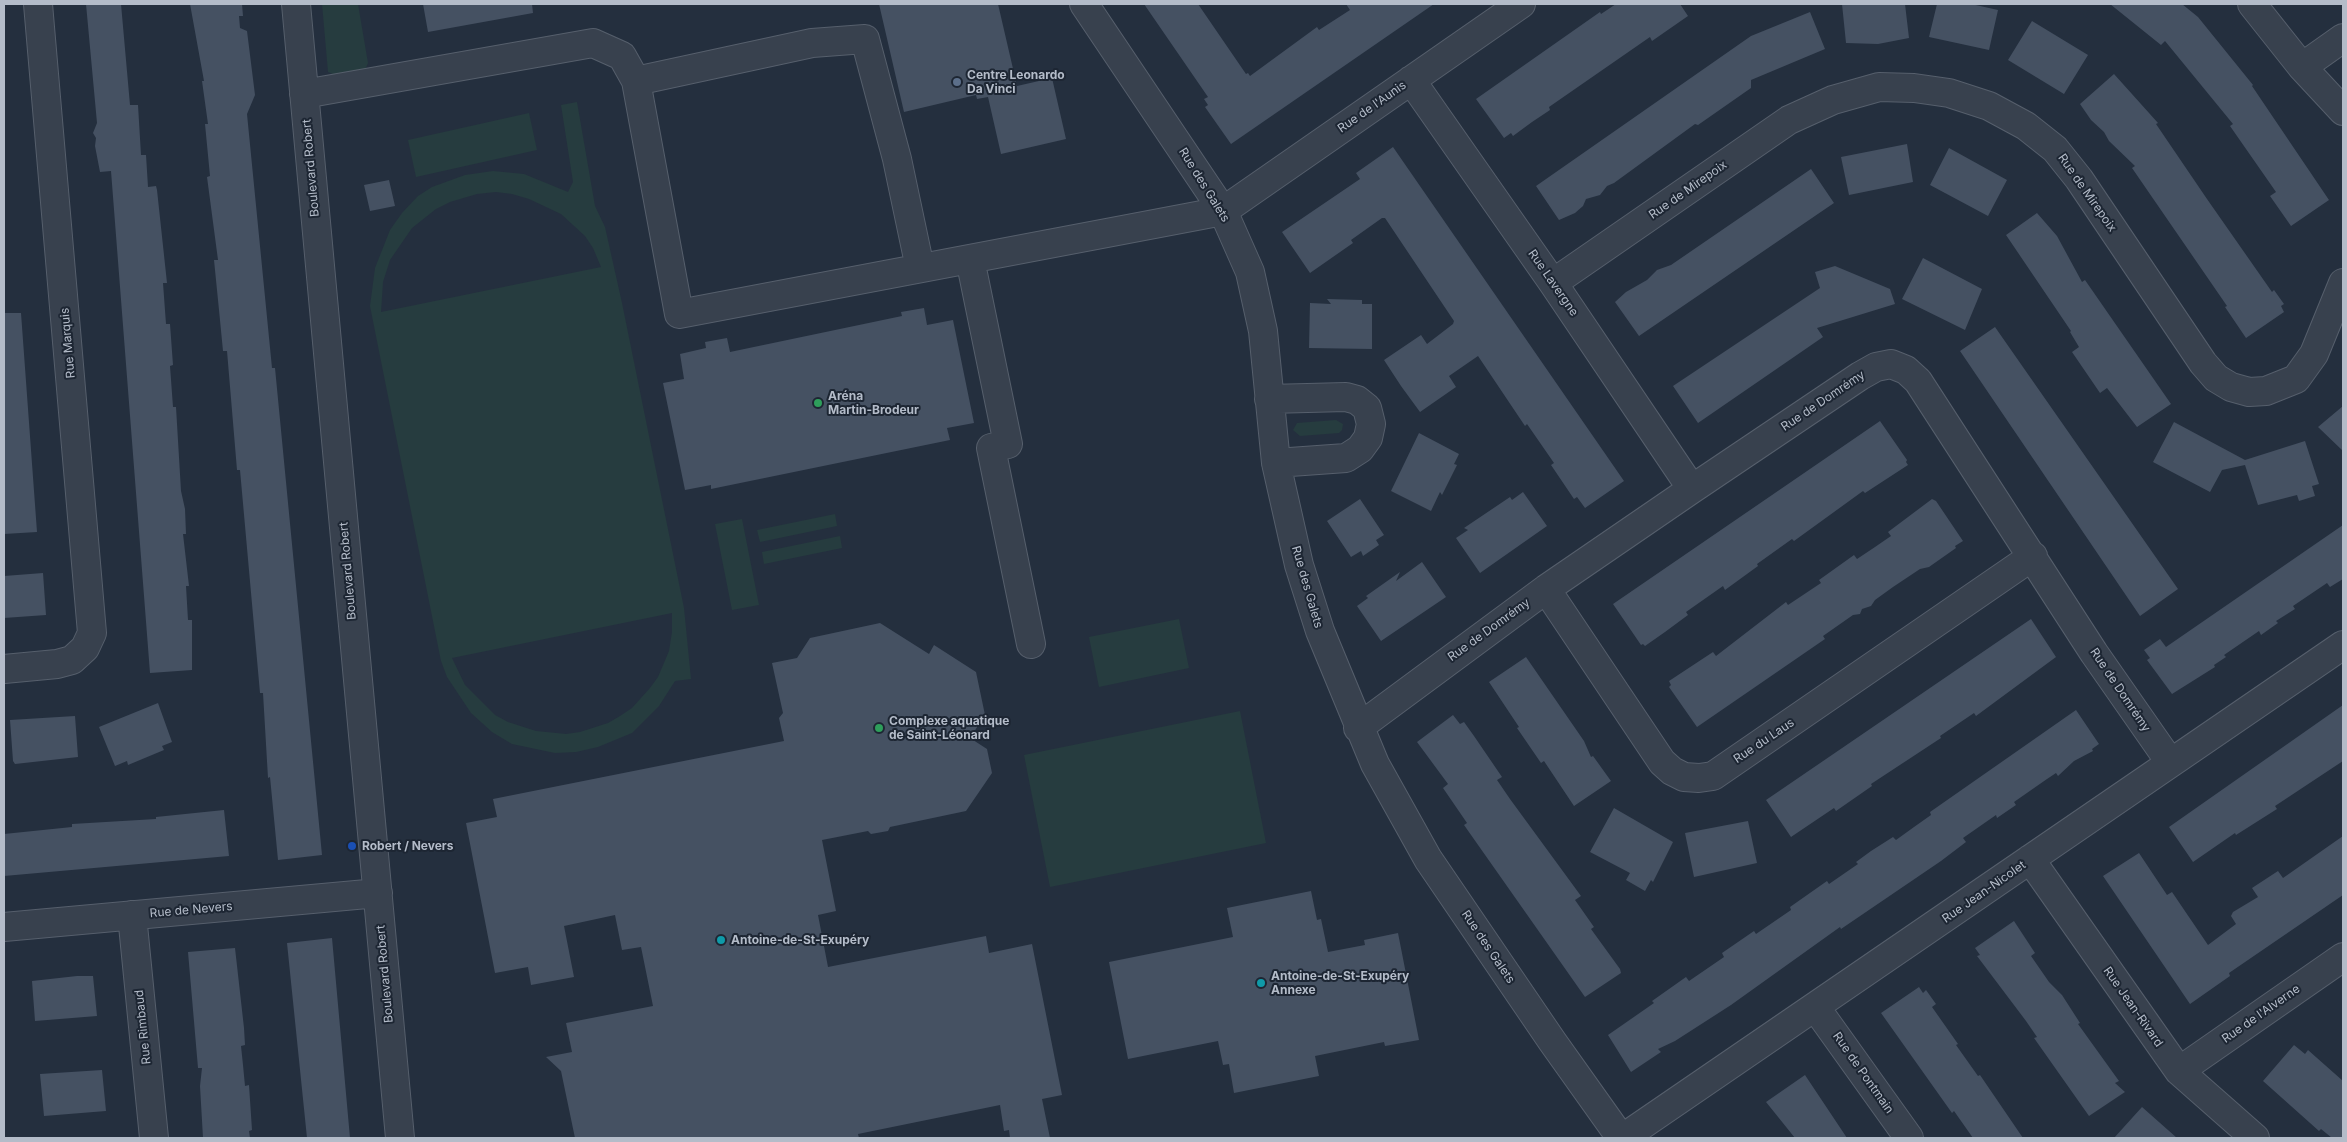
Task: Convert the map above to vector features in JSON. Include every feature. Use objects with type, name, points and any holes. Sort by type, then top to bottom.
[{"type":"street","name":"Rue Marquis","points":[[4,669],[57,664],[72,660],[85,648],[92,633],[38,4]]},
{"type":"street","name":"Boulevard Robert","points":[[296,4],[400,1138]]},
{"type":"street","name":"Rue des Galets","points":[[1084,4],[1223,211],[1250,272],[1263,331],[1276,463],[1299,565],[1317,622],[1358,728],[1375,764],[1428,859],[1552,1041],[1622,1138]]},
{"type":"street","name":"Rue de l'Aunis","points":[[1223,211],[1521,4]]},
{"type":"street","points":[[2252,4],[2302,67],[2343,111]]},
{"type":"street","points":[[2302,67],[2343,38]]},
{"type":"street","points":[[636,81],[812,43],[865,39],[897,159],[920,268]]},
{"type":"street","points":[[304,94],[593,43],[622,56],[636,81],[679,314],[1223,211]]},
{"type":"street","name":"Rue Lavergne","points":[[1411,80],[1553,283],[1692,489]]},
{"type":"street","name":"Rue de Mirepoix","points":[[1553,283],[1789,120],[1833,100],[1879,87],[1914,88],[1948,93],[1989,106],[2026,126],[2055,149],[2079,179],[2203,363],[2216,378],[2231,387],[2249,392],[2266,391],[2296,379],[2314,354],[2343,283]]},
{"type":"street","points":[[970,259],[1008,444],[992,448],[1031,644]]},
{"type":"street","name":"Rue de Domrémy","points":[[1358,728],[1546,588],[1860,376],[1876,367],[1891,364],[1906,370],[1918,381],[2034,556],[2094,653],[2170,762]]},
{"type":"street","points":[[1269,399],[1346,397],[1357,400],[1366,408],[1371,424],[1368,438],[1360,448],[1346,458],[1276,463]]},
{"type":"street","name":"Rue du Laus","points":[[1546,588],[1662,762],[1672,771],[1684,777],[1699,778],[1713,776],[2034,556]]},
{"type":"street","name":"Rue Jean-Nicolet","points":[[1622,1138],[1816,1008],[2170,762],[2343,645]]},
{"type":"street","name":"Rue Jean-Rivard","points":[[2030,859],[2179,1071],[2255,1138]]},
{"type":"street","name":"Rue de Nevers","points":[[4,927],[378,892]]},
{"type":"street","name":"Rue Rimbaud","points":[[132,915],[154,1138]]},
{"type":"street","name":"Rue de l'Alverne","points":[[2179,1071],[2343,957]]},
{"type":"street","name":"Rue de Pontmain","points":[[1816,1008],[1909,1138]]},
{"type":"green space","points":[[322,4],[358,4],[368,63],[365,70],[340,77],[328,72]]},
{"type":"green space","points":[[577,102],[595,206],[605,227],[622,303],[684,608],[691,679],[675,681],[659,706],[632,733],[598,747],[576,752],[555,753],[512,744],[492,732],[471,713],[447,677],[441,661],[370,306],[375,268],[390,230],[402,213],[418,196],[432,187],[465,175],[493,171],[524,174],[568,192],[573,182],[561,105]],"holes":[[[496,192],[529,199],[561,214],[585,236],[593,248],[601,267],[381,312],[383,282],[390,260],[412,228],[436,209],[450,202],[477,194]],[[672,613],[669,651],[658,677],[650,688],[632,708],[620,716],[608,723],[580,732],[566,734],[536,731],[508,722],[495,715],[465,685],[452,658]]]},
{"type":"green space","points":[[529,113],[537,150],[416,177],[408,140]]},
{"type":"green space","points":[[1336,420],[1343,424],[1342,430],[1339,433],[1300,436],[1293,430],[1297,423]]},
{"type":"green space","points":[[835,514],[837,526],[760,542],[757,530]]},
{"type":"green space","points":[[742,519],[759,605],[732,610],[715,524]]},
{"type":"green space","points":[[840,536],[842,548],[764,564],[762,552]]},
{"type":"green space","points":[[1179,619],[1189,668],[1099,687],[1089,637]]},
{"type":"green space","points":[[1240,711],[1266,843],[1050,887],[1024,755]]},
{"type":"building","points":[[86,4],[121,4],[130,105],[138,105],[141,155],[146,155],[148,187],[156,186],[157,190],[167,283],[163,283],[166,324],[170,324],[173,365],[170,366],[173,407],[176,407],[181,491],[185,509],[186,534],[183,534],[189,586],[186,586],[188,620],[192,620],[192,670],[150,673],[111,171],[100,172],[95,146],[96,138],[93,133],[97,123]]},
{"type":"building","points":[[190,4],[242,4],[243,16],[239,16],[240,28],[247,31],[255,95],[247,114],[272,368],[275,368],[322,855],[278,860],[270,777],[268,778],[263,693],[260,693],[240,470],[237,470],[227,351],[223,351],[214,260],[218,260],[207,177],[210,176],[205,124],[208,124],[202,81],[204,81]]},
{"type":"building","points":[[423,4],[532,4],[533,13],[428,32]]},
{"type":"building","name":"Centre Leonardo Da Vinci","points":[[879,4],[998,4],[1017,86],[1052,78],[1066,139],[1001,154],[988,97],[977,99],[976,95],[904,112]]},
{"type":"building","points":[[1144,4],[1198,4],[1246,74],[1248,73],[1250,76],[1317,27],[1319,30],[1350,10],[1346,4],[1434,4],[1231,144],[1205,107],[1208,105],[1204,99],[1208,97]]},
{"type":"building","points":[[1616,4],[1680,4],[1688,16],[1652,41],[1650,37],[1549,107],[1550,110],[1513,136],[1511,133],[1504,138],[1476,99],[1600,12],[1601,14]]},
{"type":"building","points":[[1842,4],[1905,4],[1909,38],[1878,44],[1846,43]]},
{"type":"building","points":[[1937,4],[1971,4],[1998,10],[1989,50],[1929,37]]},
{"type":"building","points":[[2110,4],[2182,4],[2198,17],[2253,85],[2329,200],[2291,226],[2270,196],[2276,192],[2230,126],[2233,124],[2165,41],[2161,45]]},
{"type":"building","points":[[1810,12],[1825,49],[1751,80],[1751,88],[1698,125],[1695,124],[1614,183],[1607,186],[1600,195],[1586,199],[1583,206],[1575,213],[1559,220],[1536,186],[1751,36]]},
{"type":"building","points":[[2032,21],[2088,55],[2064,94],[2008,60]]},
{"type":"building","points":[[2114,74],[2158,123],[2156,124],[2207,199],[2272,292],[2274,290],[2284,304],[2281,306],[2284,312],[2246,338],[2225,307],[2227,306],[2132,168],[2135,166],[2109,141],[2104,132],[2091,120],[2080,104]]},
{"type":"building","points":[[1907,144],[1913,182],[1849,195],[1841,157]]},
{"type":"building","points":[[1393,147],[1624,481],[1585,508],[1577,497],[1574,499],[1551,465],[1554,463],[1527,424],[1525,426],[1478,356],[1449,376],[1456,387],[1420,412],[1401,386],[1384,360],[1421,335],[1427,344],[1453,324],[1454,321],[1385,218],[1382,218],[1351,240],[1353,243],[1310,273],[1282,232],[1360,179],[1356,173]]},
{"type":"building","points":[[1949,148],[2007,180],[1988,216],[1930,185]]},
{"type":"building","points":[[1811,169],[1834,203],[1639,336],[1615,302],[1626,292],[1647,280],[1657,270],[1671,265]]},
{"type":"building","points":[[389,180],[395,206],[370,211],[364,185]]},
{"type":"building","points":[[2037,213],[2057,236],[2082,282],[2085,280],[2171,404],[2137,427],[2107,388],[2100,393],[2072,352],[2079,347],[2071,331],[2006,235]]},
{"type":"building","points":[[1923,258],[1982,289],[1965,330],[1902,299]]},
{"type":"building","points":[[1835,266],[1890,289],[1895,304],[1817,328],[1823,337],[1698,423],[1673,386],[1820,288],[1815,272]]},
{"type":"building","points":[[1327,299],[1362,300],[1362,304],[1372,304],[1372,349],[1309,348],[1310,303],[1331,304]]},
{"type":"building","name":"Aréna Martin-Brodeur","points":[[924,308],[927,325],[953,320],[974,423],[947,428],[950,440],[711,489],[711,485],[685,490],[663,383],[684,379],[680,354],[706,348],[705,342],[727,338],[730,352],[902,316],[901,312]]},
{"type":"building","points":[[4,313],[21,313],[37,532],[4,534]]},
{"type":"building","points":[[1995,327],[2178,589],[2140,616],[1960,351]]},
{"type":"building","points":[[2343,406],[2343,451],[2318,427]]},
{"type":"building","points":[[1880,421],[1907,460],[1908,465],[1865,493],[1863,491],[1794,541],[1792,539],[1757,564],[1758,566],[1725,590],[1723,586],[1686,612],[1688,615],[1645,646],[1641,645],[1613,604]]},
{"type":"building","points":[[2174,422],[2245,460],[2305,441],[2319,484],[2312,486],[2315,496],[2299,501],[2297,495],[2258,505],[2245,465],[2222,470],[2210,492],[2153,462]]},
{"type":"building","points":[[1419,433],[1459,454],[1454,464],[1457,465],[1442,495],[1440,492],[1431,511],[1391,491]]},
{"type":"building","points":[[1523,492],[1547,526],[1480,573],[1456,538],[1468,530],[1464,528],[1510,497],[1512,500]]},
{"type":"building","points":[[1360,499],[1384,535],[1376,540],[1379,545],[1363,556],[1361,551],[1351,557],[1327,521]]},
{"type":"building","points":[[1932,499],[1936,501],[1963,541],[1955,546],[1956,548],[1929,567],[1920,569],[1893,587],[1875,600],[1871,606],[1862,609],[1860,614],[1853,615],[1823,636],[1825,639],[1697,727],[1669,687],[1671,685],[1669,681],[1713,652],[1716,656],[1786,602],[1788,605],[1821,583],[1819,580],[1854,555],[1857,559],[1891,536],[1888,532]]},
{"type":"building","points":[[2343,525],[2343,579],[2330,587],[2327,583],[2293,606],[2295,609],[2276,621],[2278,623],[2261,635],[2259,631],[2224,655],[2226,657],[2214,665],[2215,667],[2172,694],[2147,660],[2150,658],[2144,650],[2160,639],[2166,647]]},
{"type":"building","points":[[1422,562],[1446,597],[1381,641],[1357,606],[1368,598],[1366,596],[1400,572],[1396,581]]},
{"type":"building","points":[[43,573],[46,615],[4,618],[4,576]]},
{"type":"building","points":[[2031,619],[2056,657],[1976,716],[1974,713],[1940,736],[1941,738],[1871,784],[1872,786],[1836,811],[1834,808],[1791,837],[1766,800]]},
{"type":"building","name":"Antoine-de-St-Exupéry","points":[[880,623],[929,654],[934,645],[976,672],[985,715],[970,738],[987,749],[992,773],[966,811],[890,827],[888,831],[871,834],[868,831],[822,840],[836,911],[818,915],[828,967],[986,936],[989,953],[1032,944],[1062,1095],[1042,1099],[1050,1138],[1010,1138],[1009,1130],[1004,1131],[1000,1105],[858,1134],[859,1138],[575,1138],[561,1071],[546,1057],[572,1052],[566,1023],[653,1006],[641,947],[622,950],[615,915],[564,926],[574,977],[531,985],[528,967],[495,973],[466,823],[497,817],[493,799],[784,741],[779,718],[783,713],[772,663],[797,658],[810,638]]},
{"type":"building","points":[[1526,657],[1584,741],[1591,757],[1593,756],[1611,781],[1574,806],[1544,761],[1541,763],[1517,728],[1519,727],[1489,682]]},
{"type":"building","points":[[158,703],[172,742],[162,746],[164,750],[128,765],[127,761],[115,766],[99,727]]},
{"type":"building","points":[[2343,705],[2343,761],[2275,806],[2277,809],[2236,835],[2235,833],[2193,862],[2169,827]]},
{"type":"building","points":[[2076,710],[2099,744],[2092,749],[2093,751],[2074,761],[2058,776],[2056,773],[2047,779],[2014,802],[2016,805],[1997,818],[1996,815],[1963,838],[1966,842],[1941,861],[1841,929],[1840,927],[1731,1005],[1675,1041],[1658,1049],[1661,1052],[1631,1072],[1608,1035],[1654,1003],[1652,1001],[1686,977],[1689,981],[1724,957],[1722,953],[1754,931],[1756,934],[1791,910],[1790,907],[1827,881],[1829,884],[1858,864],[1856,862],[1871,851],[1893,837],[1896,840],[1931,815],[1930,812]]},
{"type":"building","points":[[1453,715],[1460,724],[1464,722],[1474,736],[1502,777],[1497,780],[1581,896],[1575,900],[1594,927],[1591,929],[1620,969],[1621,973],[1585,997],[1464,825],[1467,823],[1443,788],[1448,784],[1417,742]]},
{"type":"building","points":[[75,716],[78,757],[15,764],[13,761],[10,720]]},
{"type":"building","points":[[1614,808],[1673,842],[1653,882],[1651,880],[1645,891],[1626,880],[1630,873],[1590,852]]},
{"type":"building","points":[[224,810],[229,856],[4,876],[4,834],[72,827],[72,824],[156,819],[156,817]]},
{"type":"building","points":[[1748,821],[1757,863],[1694,877],[1685,833]]},
{"type":"building","points":[[2343,836],[2343,895],[2229,973],[2230,976],[2190,1004],[2103,876],[2139,853],[2167,895],[2172,892],[2208,945],[2236,924],[2231,916],[2233,912],[2258,897],[2252,888],[2278,871],[2283,878]]},
{"type":"building","name":"Antoine-de-St-Exupéry Annexe","points":[[1311,891],[1317,920],[1321,919],[1328,952],[1365,945],[1364,940],[1398,933],[1419,1040],[1385,1046],[1384,1042],[1315,1056],[1319,1076],[1234,1093],[1229,1064],[1223,1065],[1218,1041],[1128,1059],[1109,962],[1233,937],[1227,908]]},
{"type":"building","points":[[2014,921],[2035,953],[2031,956],[2049,982],[2062,995],[2080,1023],[2078,1024],[2119,1081],[2115,1083],[2125,1092],[2089,1116],[2034,1038],[2037,1037],[2026,1021],[1977,956],[1980,955],[1975,948]]},
{"type":"building","points":[[332,938],[350,1138],[307,1138],[287,943]]},
{"type":"building","points":[[235,948],[244,1028],[245,1045],[241,1046],[245,1086],[249,1085],[252,1130],[249,1131],[250,1138],[203,1138],[200,1086],[202,1068],[198,1068],[188,952]]},
{"type":"building","points":[[93,976],[97,1016],[35,1021],[32,981]]},
{"type":"building","points":[[1919,987],[1923,993],[1926,990],[1936,1004],[1932,1007],[1958,1044],[1956,1045],[1978,1076],[1980,1075],[2023,1138],[1973,1138],[1954,1111],[1952,1113],[1881,1013]]},
{"type":"building","points":[[2294,1045],[2305,1054],[2308,1050],[2343,1081],[2343,1138],[2332,1138],[2321,1129],[2319,1131],[2263,1081]]},
{"type":"building","points":[[102,1070],[106,1111],[44,1116],[40,1074]]},
{"type":"building","points":[[1805,1075],[1847,1138],[1795,1138],[1766,1102]]},
{"type":"building","points":[[2142,1107],[2177,1138],[2114,1138]]},
{"type":"place","name":"Centre Leonardo Da Vinci","points":[[957,82]]},
{"type":"place","name":"Aréna Martin-Brodeur","points":[[818,403]]},
{"type":"place","name":"Complexe aquatique de Saint-Léonard","points":[[879,728]]},
{"type":"place","name":"Robert / Nevers","points":[[352,846]]},
{"type":"place","name":"Antoine-de-St-Exupéry","points":[[721,940]]},
{"type":"place","name":"Antoine-de-St-Exupéry Annexe","points":[[1261,983]]}]
